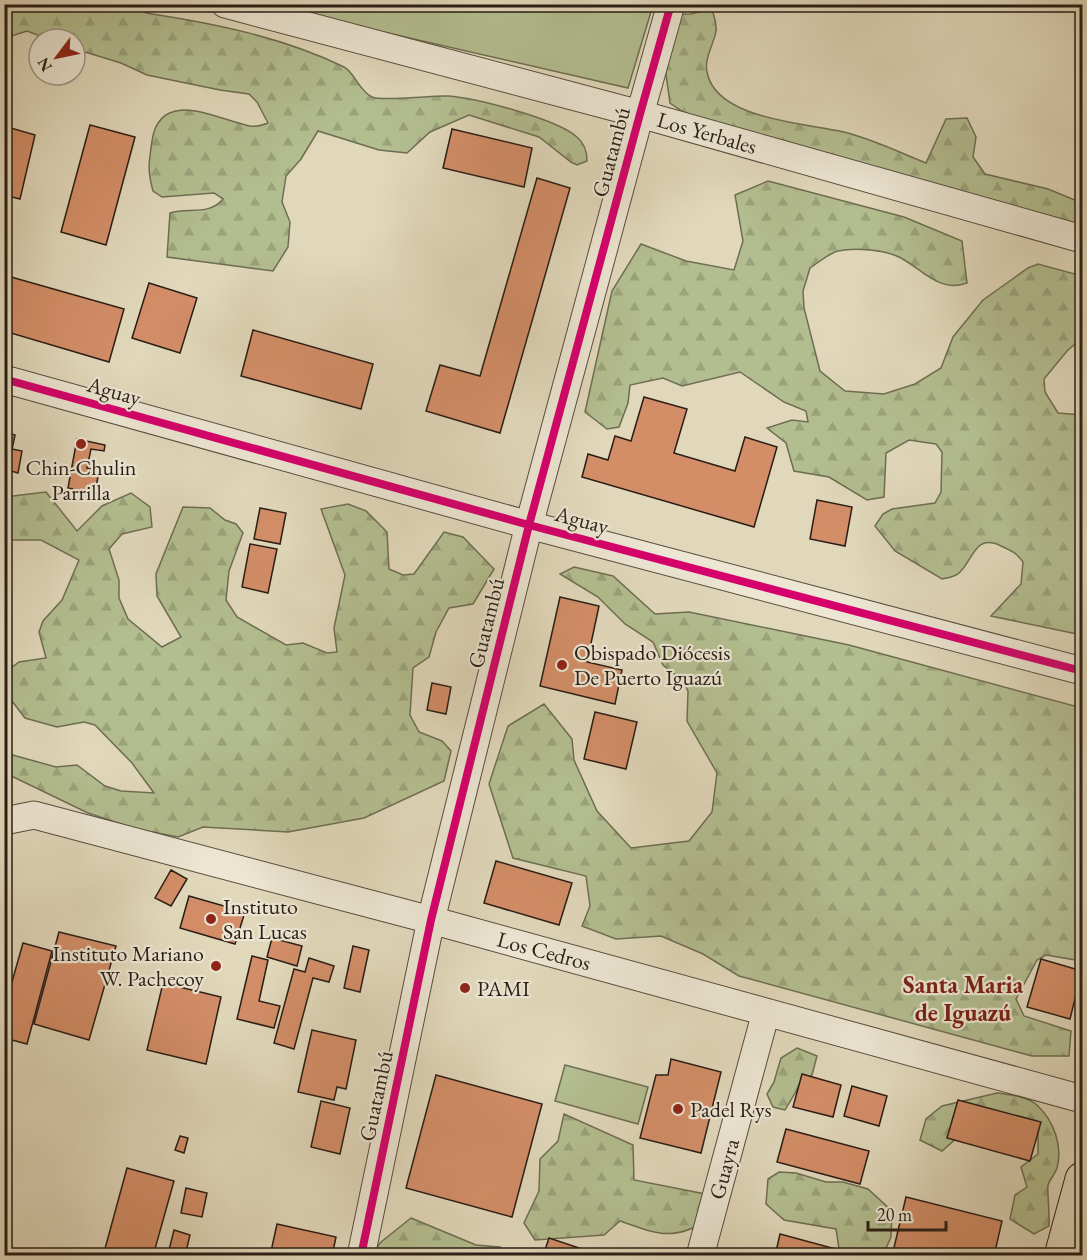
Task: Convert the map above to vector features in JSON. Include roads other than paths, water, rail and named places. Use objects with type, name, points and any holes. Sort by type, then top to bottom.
[{"type":"main road","points":[[1061,1256],[1083,1179]]},
{"type":"street","name":"Los Yerbales","points":[[225,4],[640,114],[1083,239]]},
{"type":"street","name":"Guatambú","points":[[361,1256],[431,920],[529,525],[671,4]]},
{"type":"street","name":"Aguay","points":[[4,379],[529,525],[1083,671]]},
{"type":"street","name":"Los Cedros","points":[[4,821],[34,815],[431,920],[1083,1099]]},
{"type":"street","name":"Guayra","points":[[700,1256],[765,1012]]},
{"type":"place","name":"Chin-Chulin Parrilla","points":[[81,444]]},
{"type":"place","name":"Obispado Diócesis De Puerto Iguazú","points":[[562,665]]},
{"type":"place","name":"Instituto San Lucas","points":[[211,919]]},
{"type":"place","name":"Instituto Mariano W. Pachecoy","points":[[216,966]]},
{"type":"place","name":"PAMI","points":[[465,988]]},
{"type":"place","name":"Padel Rys","points":[[678,1109]]},
{"type":"district","name":"Santa Maria de Iguazú","points":[[963,998]]}]
